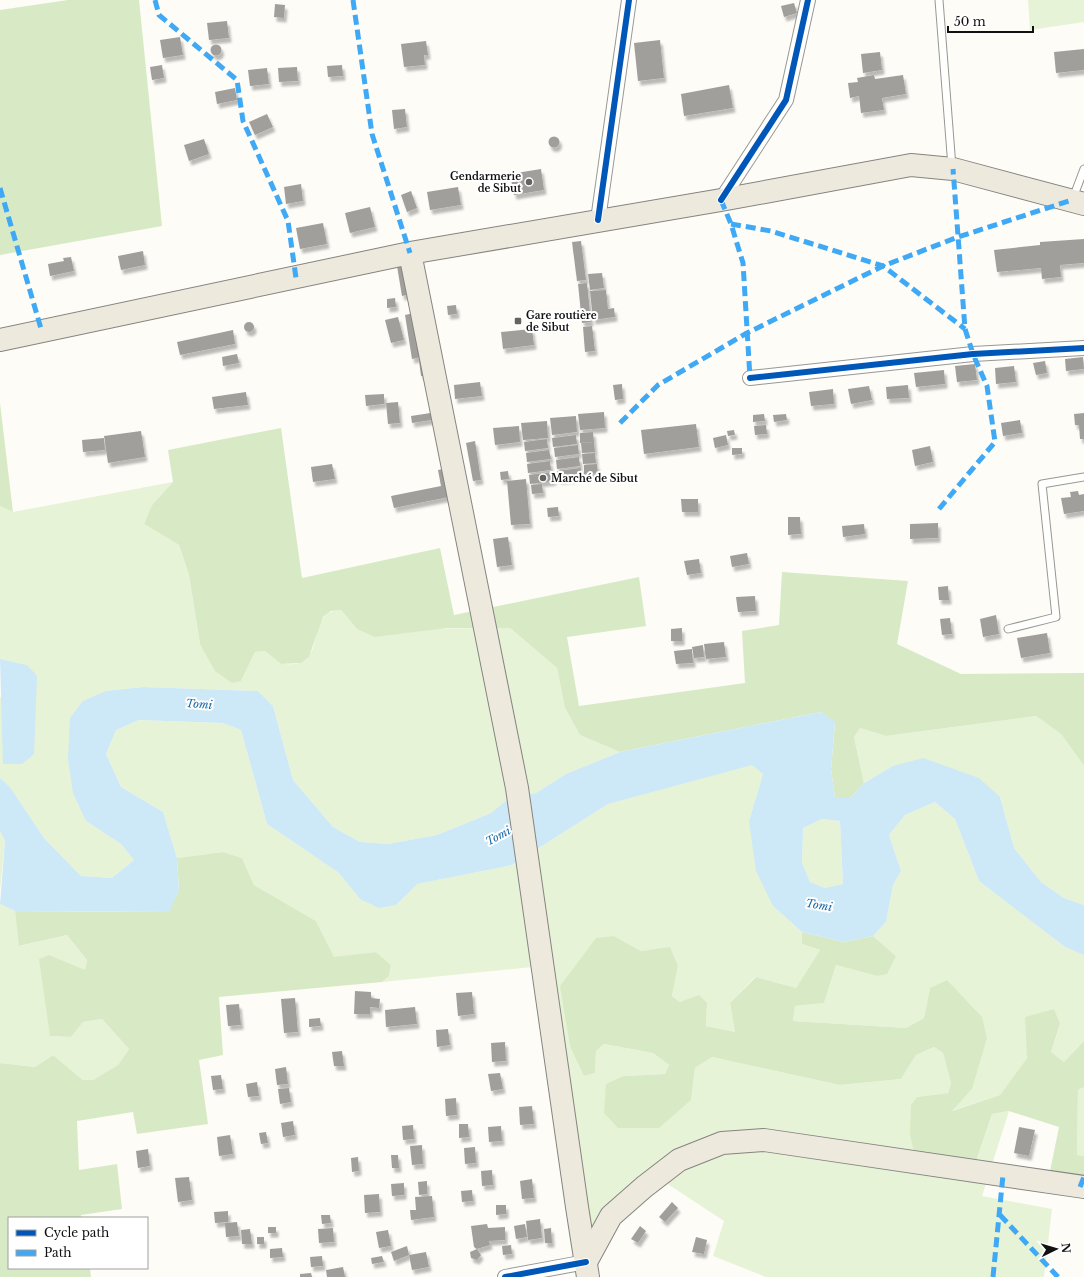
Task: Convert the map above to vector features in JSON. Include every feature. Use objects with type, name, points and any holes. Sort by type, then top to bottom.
[{"type":"main road","points":[[0,340],[410,253],[721,200],[911,165],[953,169],[1078,202]]},
{"type":"main road","points":[[410,253],[517,788],[587,1270]]},
{"type":"main road","points":[[587,1270],[611,1216],[644,1187],[679,1160],[722,1143],[764,1140],[1084,1187]]},
{"type":"street","points":[[598,220],[628,0]]},
{"type":"street","points":[[721,200],[786,100],[808,0]]},
{"type":"street","points":[[750,378],[973,354],[1084,348]]},
{"type":"street","points":[[506,1277],[587,1270]]},
{"type":"lane","points":[[939,0],[953,169]]},
{"type":"lane","points":[[1078,202],[1084,169]]},
{"type":"lane","points":[[1008,629],[1056,617],[1042,484],[1084,477]]},
{"type":"green space","points":[[68,0],[139,0],[162,226],[0,255],[0,10]]},
{"type":"green space","points":[[1028,0],[1084,0],[1084,22],[1030,30]]},
{"type":"green space","points":[[0,403],[13,512],[0,506]]},
{"type":"green space","points":[[281,428],[302,578],[440,548],[454,615],[639,577],[646,626],[567,637],[579,706],[745,683],[742,631],[779,625],[782,572],[908,581],[897,644],[961,674],[1084,673],[1084,766],[1061,734],[1036,716],[886,736],[860,728],[854,737],[864,783],[850,798],[835,798],[831,769],[835,723],[821,712],[620,752],[580,735],[565,708],[557,668],[510,628],[447,628],[375,637],[357,629],[341,610],[331,611],[323,617],[309,657],[301,663],[281,664],[265,651],[255,652],[241,681],[232,683],[215,671],[200,644],[189,575],[179,545],[144,524],[152,505],[173,482],[168,450]]},
{"type":"green space","points":[[173,482],[152,505],[144,524],[179,545],[189,575],[200,644],[241,681],[255,652],[265,651],[281,664],[295,664],[302,662],[309,656],[313,649],[320,624],[324,617],[331,612],[341,610],[357,629],[510,628],[557,668],[565,708],[580,735],[620,752],[566,774],[536,793],[508,799],[491,813],[437,835],[388,844],[360,842],[333,827],[293,780],[273,706],[258,691],[143,687],[106,691],[86,821],[121,844],[134,860],[112,878],[81,876],[44,838],[10,787],[0,778],[0,696],[1,698],[27,665],[0,659],[0,506],[13,512]]},
{"type":"green space","points":[[1036,716],[1061,734],[1084,766],[1084,905],[1064,898],[1041,882],[1014,848],[1000,797],[893,766],[864,783],[854,737],[860,728],[886,736]]},
{"type":"green space","points":[[139,720],[223,723],[241,730],[267,824],[339,873],[360,899],[396,905],[416,884],[512,865],[608,804],[752,764],[763,774],[749,821],[773,906],[802,932],[802,944],[820,950],[796,988],[755,977],[730,1003],[735,1032],[706,1026],[707,1003],[680,1002],[672,996],[678,966],[670,948],[641,951],[614,936],[584,1076],[595,1073],[596,1051],[604,1044],[653,1053],[669,1065],[665,1074],[624,1076],[691,1100],[695,1068],[712,1057],[840,1085],[901,1079],[916,1055],[934,1047],[943,1053],[951,1083],[948,1093],[917,1097],[975,1164],[992,1114],[1009,1111],[982,1196],[1052,1209],[1044,1277],[766,1277],[713,1256],[724,1221],[654,1175],[586,1234],[552,965],[382,982],[389,976],[391,965],[376,952],[334,958],[316,921],[254,885],[242,858],[223,852],[177,858],[163,812],[121,787],[106,754],[116,730]]},
{"type":"green space","points":[[935,802],[955,819],[979,881],[1065,947],[1084,955],[1084,1041],[1064,1062],[1051,1052],[1060,1025],[1027,1058],[1000,1095],[951,1111],[972,1089],[930,988],[924,1018],[906,1028],[793,1021],[795,1006],[824,1003],[836,965],[877,976],[896,956],[873,936],[886,922],[893,885],[901,871],[889,835],[905,815]]},
{"type":"green space","points":[[822,819],[840,821],[843,884],[825,888],[810,882],[802,863],[803,828]]},
{"type":"green space","points":[[0,831],[5,841],[0,891]]},
{"type":"green space","points":[[223,852],[242,858],[254,885],[316,921],[334,957],[376,952],[391,965],[389,976],[382,982],[219,997],[223,1055],[199,1060],[208,1124],[137,1134],[133,1112],[77,1121],[79,1170],[117,1164],[122,1209],[81,1215],[81,1217],[8,1217],[8,1269],[90,1269],[91,1277],[0,1277],[0,1063],[35,1067],[53,1055],[83,1080],[93,1080],[118,1065],[129,1049],[102,1019],[83,1022],[71,1037],[50,1036],[39,959],[49,955],[85,970],[87,960],[67,935],[19,946],[15,911],[168,912],[179,890],[177,858]]},
{"type":"green space","points":[[0,904],[15,911],[20,946],[67,935],[87,960],[85,971],[49,955],[50,1036],[70,1037],[83,1022],[102,1019],[129,1049],[118,1065],[93,1080],[83,1080],[53,1055],[35,1067],[0,1063]]},
{"type":"green space","points":[[802,932],[844,942],[873,936],[896,956],[887,974],[877,976],[836,965],[824,1003],[795,1006],[793,1021],[906,1028],[924,1018],[930,988],[947,980],[982,1017],[987,1038],[972,1089],[952,1111],[1000,1095],[1027,1058],[1025,1017],[1054,1009],[1060,1024],[1051,1052],[1064,1062],[1084,1041],[1084,1087],[1078,1090],[1077,1155],[1084,1156],[1084,1186],[1048,1181],[1059,1127],[1009,1111],[992,1114],[975,1164],[914,1153],[910,1134],[911,1105],[917,1097],[948,1093],[951,1083],[943,1053],[934,1047],[916,1055],[901,1079],[840,1085],[712,1057],[695,1068],[691,1100],[659,1128],[618,1128],[604,1113],[606,1084],[624,1076],[665,1074],[669,1065],[653,1053],[604,1044],[596,1051],[595,1073],[584,1076],[570,1046],[560,986],[596,938],[614,936],[641,951],[670,947],[678,966],[672,996],[680,1002],[699,995],[707,1003],[706,1026],[735,1032],[730,1003],[756,977],[796,988],[820,950],[802,944]]},
{"type":"green space","points":[[1084,1087],[1084,1156],[1077,1155],[1078,1090]]},
{"type":"water","points":[[0,659],[27,665],[37,676],[34,754],[22,764],[3,764]]},
{"type":"water","name":"Tomi","points":[[143,687],[258,691],[273,706],[293,780],[333,827],[360,842],[388,844],[437,835],[491,813],[508,799],[536,793],[566,774],[620,752],[821,712],[835,722],[831,769],[835,798],[850,798],[864,783],[893,766],[923,758],[979,778],[1000,797],[1014,848],[1041,882],[1064,898],[1084,905],[1084,955],[1065,947],[979,881],[955,819],[935,802],[905,815],[889,835],[901,871],[893,885],[886,922],[873,936],[844,942],[802,932],[773,906],[756,871],[749,821],[763,774],[752,765],[608,804],[512,865],[417,884],[396,905],[379,908],[360,899],[339,873],[267,824],[241,730],[223,723],[139,720],[116,730],[106,754],[121,787],[163,812],[177,858],[179,890],[169,912],[15,911],[0,904],[5,841],[0,831],[0,778],[10,787],[44,838],[81,876],[112,878],[134,860],[121,844],[86,821],[73,793],[68,759],[70,718],[83,701],[106,691]],"holes":[[[822,819],[840,821],[843,884],[825,888],[810,882],[802,863],[803,828]]]},
{"type":"building","points":[[794,3],[797,13],[784,17],[781,6]]},
{"type":"building","points":[[275,4],[285,5],[284,18],[274,17]]},
{"type":"building","points":[[227,21],[229,38],[209,40],[207,23]]},
{"type":"building","points":[[180,37],[183,55],[163,58],[160,40]]},
{"type":"building","points":[[660,40],[664,78],[638,81],[634,43]]},
{"type":"building","points":[[426,41],[428,55],[424,55],[425,65],[404,67],[401,44]]},
{"type":"building","points":[[216,44],[220,46],[222,50],[220,54],[216,56],[212,54],[210,50],[212,46]]},
{"type":"building","points":[[1084,49],[1084,70],[1056,73],[1054,52]]},
{"type":"building","points":[[880,52],[882,70],[863,73],[861,54]]},
{"type":"building","points":[[162,65],[164,78],[152,80],[150,67]]},
{"type":"building","points":[[342,65],[343,76],[328,77],[327,66]]},
{"type":"building","points":[[297,67],[298,81],[279,82],[278,68]]},
{"type":"building","points":[[267,68],[269,84],[250,86],[248,70]]},
{"type":"building","points":[[874,75],[875,79],[903,75],[906,94],[882,98],[884,110],[861,113],[859,96],[850,98],[848,83],[858,82],[857,78]]},
{"type":"building","points":[[729,85],[733,108],[684,116],[681,94]]},
{"type":"building","points":[[235,88],[237,100],[217,104],[215,92]]},
{"type":"building","points":[[405,109],[407,127],[394,129],[392,110]]},
{"type":"building","points":[[267,114],[273,127],[255,135],[249,122]]},
{"type":"building","points":[[554,136],[558,138],[560,142],[558,146],[554,148],[550,146],[548,142],[550,138]]},
{"type":"building","points":[[204,139],[209,154],[189,161],[184,145]]},
{"type":"building","points":[[541,169],[544,190],[514,195],[510,174]]},
{"type":"building","points":[[301,184],[303,201],[286,204],[284,187]]},
{"type":"building","points":[[458,187],[461,205],[430,210],[427,192]]},
{"type":"building","points":[[411,191],[417,208],[407,212],[401,195]]},
{"type":"building","points":[[370,207],[375,227],[350,233],[345,213]]},
{"type":"building","points":[[323,223],[327,244],[300,249],[296,228]]},
{"type":"building","points":[[1084,239],[1084,263],[1060,265],[1061,277],[1042,279],[1041,268],[997,272],[994,250],[1040,245],[1040,242]]},
{"type":"building","points":[[581,241],[586,280],[577,281],[572,242]]},
{"type":"building","points":[[143,251],[145,265],[121,270],[118,256]]},
{"type":"building","points":[[71,257],[74,271],[50,276],[48,264],[64,261],[63,258]]},
{"type":"building","points":[[407,265],[411,294],[402,296],[397,266]]},
{"type":"building","points":[[602,273],[604,288],[590,290],[588,274]]},
{"type":"building","points":[[587,283],[591,322],[582,323],[578,284]]},
{"type":"building","points":[[606,290],[608,309],[614,308],[615,317],[593,320],[590,291]]},
{"type":"building","points":[[395,298],[396,307],[387,308],[387,299]]},
{"type":"building","points":[[456,305],[457,314],[448,315],[447,306]]},
{"type":"building","points":[[414,313],[421,357],[412,359],[405,315]]},
{"type":"building","points":[[398,317],[404,340],[391,343],[385,320]]},
{"type":"building","points":[[249,322],[254,327],[249,332],[244,327]]},
{"type":"building","points":[[592,326],[595,351],[585,352],[583,327]]},
{"type":"building","points":[[532,329],[534,345],[503,349],[501,332]]},
{"type":"building","points":[[233,330],[235,344],[180,355],[177,342]]},
{"type":"building","points":[[237,354],[239,363],[223,366],[222,357]]},
{"type":"building","points":[[1083,357],[1084,369],[1066,371],[1065,359]]},
{"type":"building","points":[[429,360],[432,381],[424,382],[423,376],[421,376],[419,361]]},
{"type":"building","points":[[1045,361],[1047,373],[1036,375],[1033,363]]},
{"type":"building","points":[[975,364],[977,380],[957,382],[955,366]]},
{"type":"building","points":[[1014,366],[1016,382],[996,384],[995,368]]},
{"type":"building","points":[[944,370],[945,384],[916,387],[914,373]]},
{"type":"building","points":[[480,382],[482,396],[455,399],[454,385]]},
{"type":"building","points":[[622,384],[623,399],[615,400],[613,385]]},
{"type":"building","points":[[908,385],[909,398],[887,399],[886,387]]},
{"type":"building","points":[[869,386],[872,400],[851,404],[848,389]]},
{"type":"building","points":[[833,389],[834,404],[811,406],[809,392]]},
{"type":"building","points":[[246,392],[248,405],[214,409],[212,397]]},
{"type":"building","points":[[384,394],[384,404],[366,406],[365,395]]},
{"type":"building","points":[[398,402],[400,423],[388,424],[386,403]]},
{"type":"building","points":[[437,412],[438,419],[412,423],[411,416]]},
{"type":"building","points":[[604,412],[605,428],[580,430],[578,414]]},
{"type":"building","points":[[1084,413],[1084,439],[1080,439],[1079,425],[1075,425],[1074,414]]},
{"type":"building","points":[[764,414],[765,421],[753,422],[753,415]]},
{"type":"building","points":[[786,414],[787,420],[774,422],[773,415]]},
{"type":"building","points":[[576,416],[577,432],[552,435],[550,418]]},
{"type":"building","points":[[1020,420],[1022,433],[1003,436],[1001,423]]},
{"type":"building","points":[[547,421],[548,438],[523,440],[521,423]]},
{"type":"building","points":[[696,424],[699,447],[644,454],[641,430]]},
{"type":"building","points":[[766,425],[767,434],[755,435],[754,426]]},
{"type":"building","points":[[519,426],[520,442],[495,445],[493,428]]},
{"type":"building","points":[[734,430],[735,435],[728,436],[727,431]]},
{"type":"building","points":[[141,431],[145,457],[108,463],[104,436]]},
{"type":"building","points":[[593,432],[594,442],[580,443],[580,433]]},
{"type":"building","points":[[576,435],[577,444],[553,447],[552,438]]},
{"type":"building","points":[[726,435],[728,445],[715,448],[713,438]]},
{"type":"building","points":[[104,438],[105,450],[83,452],[82,440]]},
{"type":"building","points":[[547,439],[548,448],[525,451],[524,442]]},
{"type":"building","points":[[475,441],[481,480],[473,481],[466,443]]},
{"type":"building","points":[[594,442],[595,452],[582,453],[581,443]]},
{"type":"building","points":[[578,445],[579,454],[555,457],[554,448]]},
{"type":"building","points":[[930,446],[933,462],[915,466],[912,450]]},
{"type":"building","points":[[732,448],[742,448],[742,454],[732,455]]},
{"type":"building","points":[[549,450],[551,459],[527,462],[526,453]]},
{"type":"building","points":[[595,453],[596,463],[583,464],[582,454]]},
{"type":"building","points":[[579,457],[580,466],[557,469],[556,460]]},
{"type":"building","points":[[550,461],[551,470],[528,473],[527,464]]},
{"type":"building","points":[[332,464],[335,479],[313,482],[311,467]]},
{"type":"building","points":[[597,464],[598,473],[584,475],[584,465]]},
{"type":"building","points":[[448,468],[454,496],[394,508],[391,496],[441,486],[438,470]]},
{"type":"building","points":[[581,468],[582,477],[559,480],[557,471]]},
{"type":"building","points":[[508,471],[509,479],[501,480],[500,472]]},
{"type":"building","points":[[552,472],[554,481],[530,484],[529,475]]},
{"type":"building","points":[[526,479],[530,524],[511,525],[507,481]]},
{"type":"building","points":[[542,484],[543,493],[532,494],[531,485]]},
{"type":"building","points":[[1078,491],[1079,495],[1084,494],[1084,511],[1064,514],[1061,498],[1071,497],[1070,492]]},
{"type":"building","points":[[681,499],[698,499],[698,512],[682,512]]},
{"type":"building","points":[[558,507],[559,516],[548,517],[547,508]]},
{"type":"building","points":[[788,517],[800,517],[801,534],[788,535]]},
{"type":"building","points":[[938,523],[938,538],[910,539],[910,524]]},
{"type":"building","points":[[864,524],[865,534],[843,537],[842,526]]},
{"type":"building","points":[[508,537],[512,565],[497,567],[493,539]]},
{"type":"building","points":[[747,553],[749,564],[732,567],[730,556]]},
{"type":"building","points":[[699,559],[701,573],[687,575],[684,561]]},
{"type":"building","points":[[948,586],[949,600],[939,600],[938,587]]},
{"type":"building","points":[[755,596],[756,611],[738,612],[736,597]]},
{"type":"building","points":[[996,615],[999,634],[983,637],[980,619]]},
{"type":"building","points":[[950,618],[952,634],[942,635],[940,619]]},
{"type":"building","points":[[682,628],[682,641],[671,641],[671,629]]},
{"type":"building","points":[[1047,633],[1050,653],[1021,658],[1017,638]]},
{"type":"building","points":[[724,642],[726,657],[706,659],[704,644]]},
{"type":"building","points":[[703,645],[704,657],[694,658],[692,647]]},
{"type":"building","points":[[692,649],[693,663],[676,664],[674,651]]},
{"type":"building","points":[[355,991],[371,992],[371,998],[380,999],[379,1008],[370,1007],[370,1014],[354,1014]]},
{"type":"building","points":[[472,992],[474,1014],[458,1016],[456,993]]},
{"type":"building","points":[[295,998],[298,1032],[284,1033],[281,999]]},
{"type":"building","points":[[239,1004],[241,1025],[228,1026],[226,1005]]},
{"type":"building","points":[[415,1007],[417,1024],[386,1027],[385,1010]]},
{"type":"building","points":[[320,1018],[321,1026],[309,1027],[309,1019]]},
{"type":"building","points":[[448,1029],[450,1045],[437,1047],[436,1030]]},
{"type":"building","points":[[505,1042],[506,1061],[492,1062],[491,1043]]},
{"type":"building","points":[[342,1051],[344,1066],[334,1066],[332,1052]]},
{"type":"building","points":[[286,1067],[288,1084],[277,1085],[275,1069]]},
{"type":"building","points":[[500,1073],[503,1089],[491,1091],[488,1074]]},
{"type":"building","points":[[221,1075],[223,1089],[213,1090],[211,1076]]},
{"type":"building","points":[[257,1082],[259,1096],[248,1097],[246,1084]]},
{"type":"building","points":[[289,1088],[291,1102],[280,1104],[278,1089]]},
{"type":"building","points":[[456,1098],[457,1115],[446,1116],[445,1099]]},
{"type":"building","points":[[532,1106],[534,1124],[520,1125],[519,1107]]},
{"type":"building","points":[[293,1121],[295,1135],[283,1137],[281,1123]]},
{"type":"building","points":[[459,1124],[468,1124],[469,1137],[459,1138]]},
{"type":"building","points":[[413,1125],[414,1139],[403,1140],[402,1126]]},
{"type":"building","points":[[501,1126],[502,1141],[489,1142],[488,1127]]},
{"type":"building","points":[[1019,1127],[1035,1130],[1029,1156],[1014,1153]]},
{"type":"building","points":[[266,1132],[268,1143],[261,1144],[259,1133]]},
{"type":"building","points":[[230,1135],[233,1154],[219,1156],[217,1137]]},
{"type":"building","points":[[422,1145],[423,1164],[412,1165],[410,1146]]},
{"type":"building","points":[[475,1147],[476,1163],[465,1164],[464,1148]]},
{"type":"building","points":[[148,1149],[150,1166],[138,1168],[136,1151]]},
{"type":"building","points":[[391,1155],[398,1155],[399,1168],[392,1168]]},
{"type":"building","points":[[358,1157],[359,1171],[352,1172],[351,1158]]},
{"type":"building","points":[[492,1170],[493,1185],[482,1186],[481,1171]]},
{"type":"building","points":[[189,1177],[192,1200],[178,1202],[175,1178]]},
{"type":"building","points":[[532,1179],[534,1198],[522,1199],[520,1181]]},
{"type":"building","points":[[427,1181],[427,1194],[419,1195],[418,1182]]},
{"type":"building","points":[[404,1183],[404,1195],[392,1196],[391,1184]]},
{"type":"building","points":[[472,1190],[473,1201],[462,1202],[461,1191]]},
{"type":"building","points":[[379,1194],[380,1212],[365,1213],[364,1195]]},
{"type":"building","points":[[432,1196],[434,1217],[411,1220],[410,1210],[416,1210],[415,1197]]},
{"type":"building","points":[[672,1202],[678,1208],[665,1222],[659,1217]]},
{"type":"building","points":[[496,1205],[506,1205],[506,1214],[496,1215]]},
{"type":"building","points":[[228,1211],[228,1222],[215,1223],[214,1212]]},
{"type":"building","points":[[321,1215],[330,1215],[331,1223],[322,1224]]},
{"type":"building","points":[[540,1219],[542,1238],[528,1240],[526,1221]]},
{"type":"building","points":[[237,1222],[239,1236],[226,1237],[225,1223]]},
{"type":"building","points":[[487,1224],[488,1228],[505,1227],[505,1240],[489,1241],[490,1245],[477,1249],[474,1247],[471,1226]]},
{"type":"building","points":[[525,1224],[527,1237],[516,1239],[514,1226]]},
{"type":"building","points":[[640,1226],[646,1231],[638,1243],[631,1239]]},
{"type":"building","points":[[268,1227],[276,1227],[276,1233],[268,1233]]},
{"type":"building","points":[[333,1228],[334,1242],[319,1243],[318,1229]]},
{"type":"building","points":[[551,1228],[552,1243],[545,1243],[544,1229]]},
{"type":"building","points":[[250,1229],[252,1244],[242,1244],[241,1230]]},
{"type":"building","points":[[388,1230],[391,1246],[379,1248],[376,1232]]},
{"type":"building","points":[[257,1237],[264,1237],[264,1244],[257,1244]]},
{"type":"building","points":[[696,1237],[707,1240],[704,1254],[692,1252]]},
{"type":"building","points":[[511,1245],[512,1254],[503,1255],[502,1246]]},
{"type":"building","points":[[407,1246],[409,1255],[394,1261],[391,1252]]},
{"type":"building","points":[[282,1248],[283,1257],[270,1258],[270,1249]]},
{"type":"building","points":[[477,1249],[481,1255],[477,1260],[471,1258],[470,1252]]},
{"type":"building","points":[[426,1252],[429,1267],[412,1270],[409,1255]]},
{"type":"building","points":[[322,1256],[323,1266],[311,1267],[310,1257]]},
{"type":"building","points":[[382,1256],[384,1262],[372,1264],[371,1258]]},
{"type":"building","points":[[343,1267],[345,1277],[327,1277],[326,1270]]},
{"type":"building","points":[[311,1273],[312,1277],[300,1277],[300,1274]]},
{"type":"marked path","points":[[155,0],[159,15],[237,80],[243,121],[288,221],[296,278]]},
{"type":"marked path","points":[[353,0],[372,134],[410,253]]},
{"type":"marked path","points":[[939,509],[995,442],[987,386],[973,354],[965,329],[953,169]]},
{"type":"marked path","points":[[0,188],[42,332]]},
{"type":"marked path","points":[[721,200],[731,224],[743,263],[750,378]]},
{"type":"marked path","points":[[620,423],[658,385],[747,333],[883,266],[958,237],[1072,200]]},
{"type":"marked path","points":[[731,224],[771,231],[883,266],[965,329]]},
{"type":"marked path","points":[[993,1277],[1003,1175]]},
{"type":"marked path","points":[[1080,1187],[1084,1177]]},
{"type":"marked path","points":[[1000,1215],[1058,1277]]},
{"type":"cycle path","points":[[598,220],[629,0]]},
{"type":"cycle path","points":[[721,200],[786,100],[808,0]]},
{"type":"cycle path","points":[[750,378],[973,354],[1084,348]]},
{"type":"cycle path","points":[[505,1277],[586,1262]]},
{"type":"place","name":"Gendarmerie de Sibut","points":[[529,182]]},
{"type":"place","name":"Gare routière de Sibut","points":[[518,321]]},
{"type":"place","name":"Marché de Sibut","points":[[543,478]]}]
